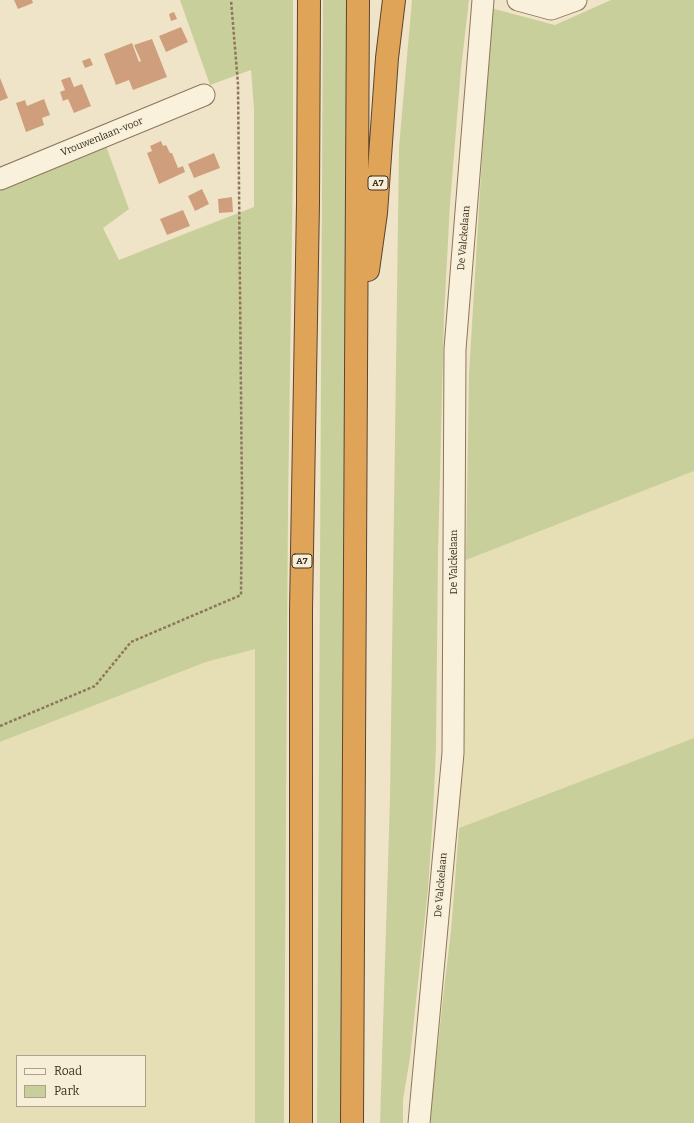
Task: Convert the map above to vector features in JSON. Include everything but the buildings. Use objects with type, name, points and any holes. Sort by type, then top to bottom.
[{"type":"highway","name":"A7","points":[[301,1123],[301,610],[308,203],[309,0]]},
{"type":"highway","name":"A7","points":[[352,1123],[358,0]]},
{"type":"highway","name":"A7","points":[[356,365],[376,213],[387,58],[394,0]]},
{"type":"street","name":"De Valckelaan","points":[[419,1123],[452,753],[455,349],[483,0]]},
{"type":"street","points":[[518,0],[551,10],[576,0]]},
{"type":"street","name":"Vrouwenlaan-voor","points":[[0,179],[204,95]]},
{"type":"path","points":[[0,726],[95,686],[131,642],[241,595],[242,495],[238,84],[231,0]]},
{"type":"shaded area","points":[[694,471],[694,738],[459,828],[466,560]]},
{"type":"shaded area","points":[[255,648],[255,1123],[0,1123],[0,742],[206,662]]},
{"type":"green space","points":[[180,0],[293,0],[293,163],[288,510],[284,1123],[255,1123],[255,649],[206,662],[0,742],[0,187],[106,146],[129,209],[103,228],[119,260],[254,207],[254,109],[251,70],[210,85]]},
{"type":"green space","points":[[323,0],[348,0],[341,1123],[317,1123]]},
{"type":"green space","points":[[412,0],[469,0],[461,69],[450,204],[444,316],[438,555],[436,748],[428,889],[410,1058],[403,1100],[403,1123],[380,1123],[390,798],[399,147]]},
{"type":"green space","points":[[611,0],[694,0],[694,471],[466,560],[469,374],[491,8],[555,25]]},
{"type":"green space","points":[[694,738],[694,1123],[429,1123],[451,931],[459,828]]}]
